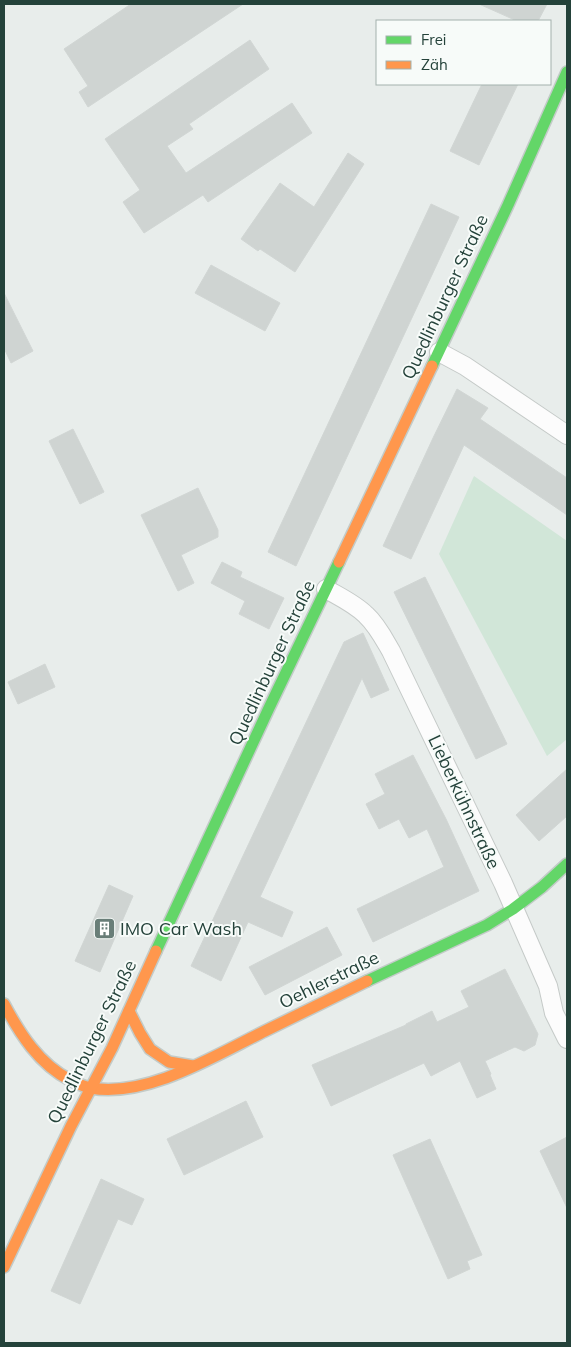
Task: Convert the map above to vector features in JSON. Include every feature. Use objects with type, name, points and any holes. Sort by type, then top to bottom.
[{"type":"main road","name":"Quedlinburger Straße","points":[[4,1267],[90,1088],[112,1048],[269,708],[508,205],[567,72]]},
{"type":"main road","name":"Oehlerstraße","points":[[90,1088],[128,1088],[170,1076],[193,1066],[486,924],[513,909],[542,887],[567,864]]},
{"type":"main road","points":[[4,1004],[27,1042],[42,1060],[59,1074],[90,1088]]},
{"type":"main road","points":[[129,1010],[150,1049],[169,1062],[193,1066]]},
{"type":"street","points":[[439,352],[464,366],[567,435]]},
{"type":"street","name":"Lieberkühnstraße","points":[[326,589],[348,601],[366,615],[392,651],[503,883],[548,986],[554,1013],[567,1039]]},
{"type":"green space","points":[[474,476],[567,541],[567,739],[547,756],[439,554]]},
{"type":"building","points":[[131,4],[243,4],[88,107],[79,92],[88,86],[64,49]]},
{"type":"building","points":[[479,4],[547,4],[539,20],[515,20]]},
{"type":"building","points":[[250,40],[269,69],[189,124],[193,129],[167,146],[186,173],[292,103],[312,133],[208,202],[203,195],[144,233],[123,202],[140,190],[105,139]]},
{"type":"building","points":[[482,85],[518,85],[479,165],[450,151]]},
{"type":"building","points":[[348,153],[364,164],[295,272],[241,239],[280,183],[314,207]]},
{"type":"building","points":[[431,204],[459,217],[296,566],[268,552]]},
{"type":"building","points":[[211,265],[280,303],[265,331],[195,293]]},
{"type":"building","points":[[4,293],[33,351],[11,363],[4,348]]},
{"type":"building","points":[[457,389],[488,408],[480,419],[567,478],[567,515],[464,445],[411,559],[383,546]]},
{"type":"building","points":[[73,429],[104,492],[80,504],[49,441]]},
{"type":"building","points":[[198,488],[218,530],[218,537],[181,555],[194,583],[178,591],[141,515]]},
{"type":"building","points":[[222,562],[242,572],[240,577],[284,598],[269,629],[239,614],[245,601],[211,583]]},
{"type":"building","points":[[425,577],[507,744],[476,759],[394,592]]},
{"type":"building","points":[[363,633],[389,690],[371,698],[362,678],[260,897],[293,912],[282,937],[248,922],[221,981],[191,966],[344,642]]},
{"type":"building","points":[[45,664],[55,687],[18,704],[8,682]]},
{"type":"building","points":[[413,755],[446,819],[479,891],[373,942],[357,909],[444,867],[427,829],[409,838],[399,819],[379,829],[366,804],[385,794],[375,774]]},
{"type":"building","points":[[567,769],[567,816],[539,841],[516,815]]},
{"type":"building","name":"IMO Car Wash","points":[[109,885],[133,896],[100,972],[75,961]]},
{"type":"building","points":[[327,927],[342,955],[265,995],[249,967]]},
{"type":"building","points":[[505,969],[538,1034],[535,1045],[524,1051],[515,1047],[485,1061],[496,1089],[477,1098],[460,1061],[431,1076],[424,1063],[331,1106],[312,1065],[406,1025],[432,1011],[437,1022],[469,1007],[461,991]]},
{"type":"building","points":[[246,1101],[263,1137],[184,1175],[167,1139]]},
{"type":"building","points":[[567,1137],[567,1208],[540,1151]]},
{"type":"building","points":[[430,1139],[482,1255],[467,1261],[470,1269],[448,1279],[393,1155]]},
{"type":"building","points":[[101,1179],[144,1199],[132,1225],[118,1219],[80,1304],[51,1291]]},
{"type":"traffic: fast","points":[[432,366],[508,205],[567,72]]},
{"type":"traffic: fast","points":[[156,951],[339,562]]},
{"type":"traffic: fast","points":[[367,981],[487,925],[513,909],[542,887],[567,864]]},
{"type":"traffic: slow","points":[[339,562],[432,366]]},
{"type":"traffic: slow","points":[[4,1267],[71,1126],[112,1048],[156,951]]},
{"type":"traffic: slow","points":[[4,1004],[31,1047],[49,1066],[83,1086],[113,1089],[135,1087],[181,1072],[367,981]]},
{"type":"traffic: slow","points":[[129,1011],[150,1049],[169,1062],[193,1066]]},
{"type":"place","name":"IMO Car Wash","points":[[104,929]]}]
